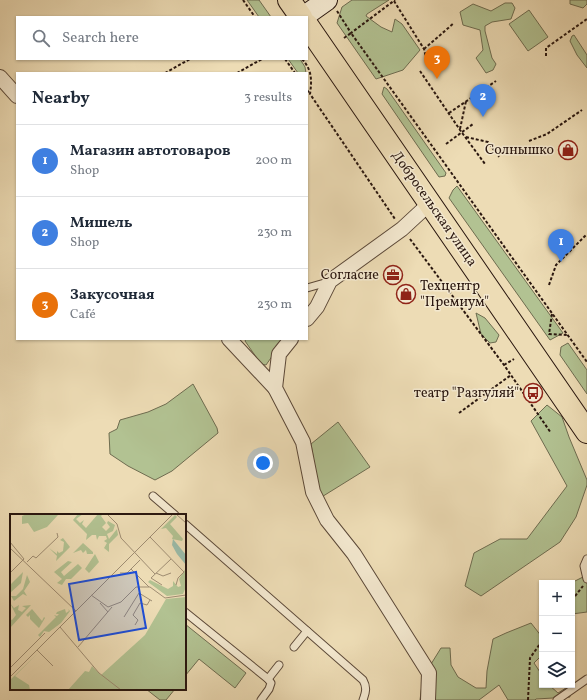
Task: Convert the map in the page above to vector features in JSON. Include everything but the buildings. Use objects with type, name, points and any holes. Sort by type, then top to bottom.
[{"type":"main road","points":[[289,0],[301,16]]},
{"type":"main road","points":[[305,16],[332,6]]},
{"type":"main road","name":"Добросельская улица","points":[[308,26],[429,204],[530,347],[587,432]]},
{"type":"street","points":[[0,77],[16,95]]},
{"type":"street","points":[[308,318],[317,307],[330,281],[402,229],[429,204]]},
{"type":"street","points":[[229,340],[275,388],[303,442],[313,492],[326,520],[354,554],[429,673],[428,700]]},
{"type":"street","points":[[275,388],[279,354],[290,340]]},
{"type":"lane","points":[[308,288],[330,281]]},
{"type":"lane","points":[[153,496],[174,514]]},
{"type":"lane","points":[[186,525],[363,680],[366,685],[363,700]]},
{"type":"lane","points":[[587,559],[584,566],[587,580]]},
{"type":"lane","points":[[186,613],[268,679],[271,683],[269,689],[261,700]]},
{"type":"lane","points":[[294,647],[307,631]]},
{"type":"lane","points":[[268,679],[279,665]]},
{"type":"lane","points":[[557,700],[587,679]]},
{"type":"path","points":[[243,0],[254,16]]},
{"type":"path","points":[[344,38],[394,0],[424,49],[428,66]]},
{"type":"path","points":[[332,6],[587,362]]},
{"type":"path","points":[[546,56],[546,48],[587,19]]},
{"type":"path","points":[[424,49],[454,23]]},
{"type":"path","points":[[167,72],[188,60]]},
{"type":"path","points":[[239,72],[260,60]]},
{"type":"path","points":[[286,60],[294,72]]},
{"type":"path","points":[[303,60],[306,64]]},
{"type":"path","points":[[420,71],[485,164]]},
{"type":"path","points":[[449,113],[496,81]]},
{"type":"path","points":[[461,131],[466,101]]},
{"type":"path","points":[[529,141],[547,134],[582,110]]},
{"type":"path","points":[[446,144],[461,131],[473,124]]},
{"type":"path","points":[[466,137],[488,142],[499,157]]},
{"type":"path","points":[[549,285],[556,265],[587,234]]},
{"type":"path","points":[[552,314],[549,334],[568,335]]},
{"type":"path","points":[[514,359],[504,365],[551,433]]},
{"type":"path","points":[[460,413],[511,375]]},
{"type":"path","points":[[575,596],[587,580]]},
{"type":"path","points":[[528,700],[530,658],[539,645]]},
{"type":"green space","points":[[247,0],[259,0],[270,16],[258,16]]},
{"type":"green space","points":[[352,0],[389,0],[366,16],[381,27],[392,32],[395,19],[402,24],[420,50],[403,70],[376,79],[337,23],[342,7]]},
{"type":"green space","points":[[570,0],[587,0],[587,4],[583,8],[570,4]]},
{"type":"green space","points":[[505,3],[512,3],[515,8],[511,19],[492,22],[485,26],[492,58],[496,64],[493,70],[486,73],[476,58],[483,50],[480,30],[463,25],[460,12],[473,4],[491,11]]},
{"type":"green space","points":[[529,10],[548,37],[528,51],[509,24]]},
{"type":"green space","points":[[574,35],[587,55],[587,68],[577,55],[570,41]]},
{"type":"green space","points":[[289,60],[301,60],[305,67],[306,72],[297,72]]},
{"type":"green space","points":[[384,87],[387,89],[446,173],[445,176],[439,177],[382,94]]},
{"type":"green space","points":[[457,186],[563,333],[550,340],[449,198]]},
{"type":"green space","points":[[476,313],[485,318],[499,335],[496,342],[490,343],[481,334]]},
{"type":"green space","points":[[283,340],[266,365],[261,364],[245,341]]},
{"type":"green space","points":[[568,343],[587,370],[587,394],[560,355],[561,347]]},
{"type":"green space","points":[[193,384],[217,428],[218,433],[172,471],[155,480],[128,466],[110,454],[109,433],[117,429],[120,420],[148,412],[166,404]]},
{"type":"green space","points":[[547,405],[562,417],[587,480],[587,485],[576,517],[560,542],[481,596],[465,586],[474,553],[500,539],[527,539],[567,486],[531,421]]},
{"type":"green space","points":[[338,422],[370,467],[320,498],[311,444]]},
{"type":"green space","points":[[587,575],[587,612],[575,614],[575,581]]},
{"type":"green space","points":[[531,623],[539,633],[539,658],[534,663],[539,670],[539,688],[552,688],[558,693],[566,688],[569,688],[570,697],[535,700],[508,700],[499,685],[479,700],[420,700],[423,677],[441,648],[450,648],[451,665],[458,677],[476,688],[486,688],[487,671],[493,639]]},
{"type":"green space","points":[[186,625],[246,673],[235,688],[199,659],[186,675]]},
{"type":"green space","points":[[147,690],[174,690],[166,700],[160,700]]},
{"type":"place","name":"Закусочная","points":[[437,79]]},
{"type":"place","name":"Мишель","points":[[483,117]]},
{"type":"place","name":"Солнышко","points":[[568,150]]},
{"type":"place","name":"Магазин автотоваров","points":[[561,262]]},
{"type":"place","name":"Согласие","points":[[393,275]]},
{"type":"place","name":"Техцентр \"Премиум\"","points":[[406,294]]},
{"type":"place","name":"театр \"Разгуляй\"","points":[[533,393]]}]
